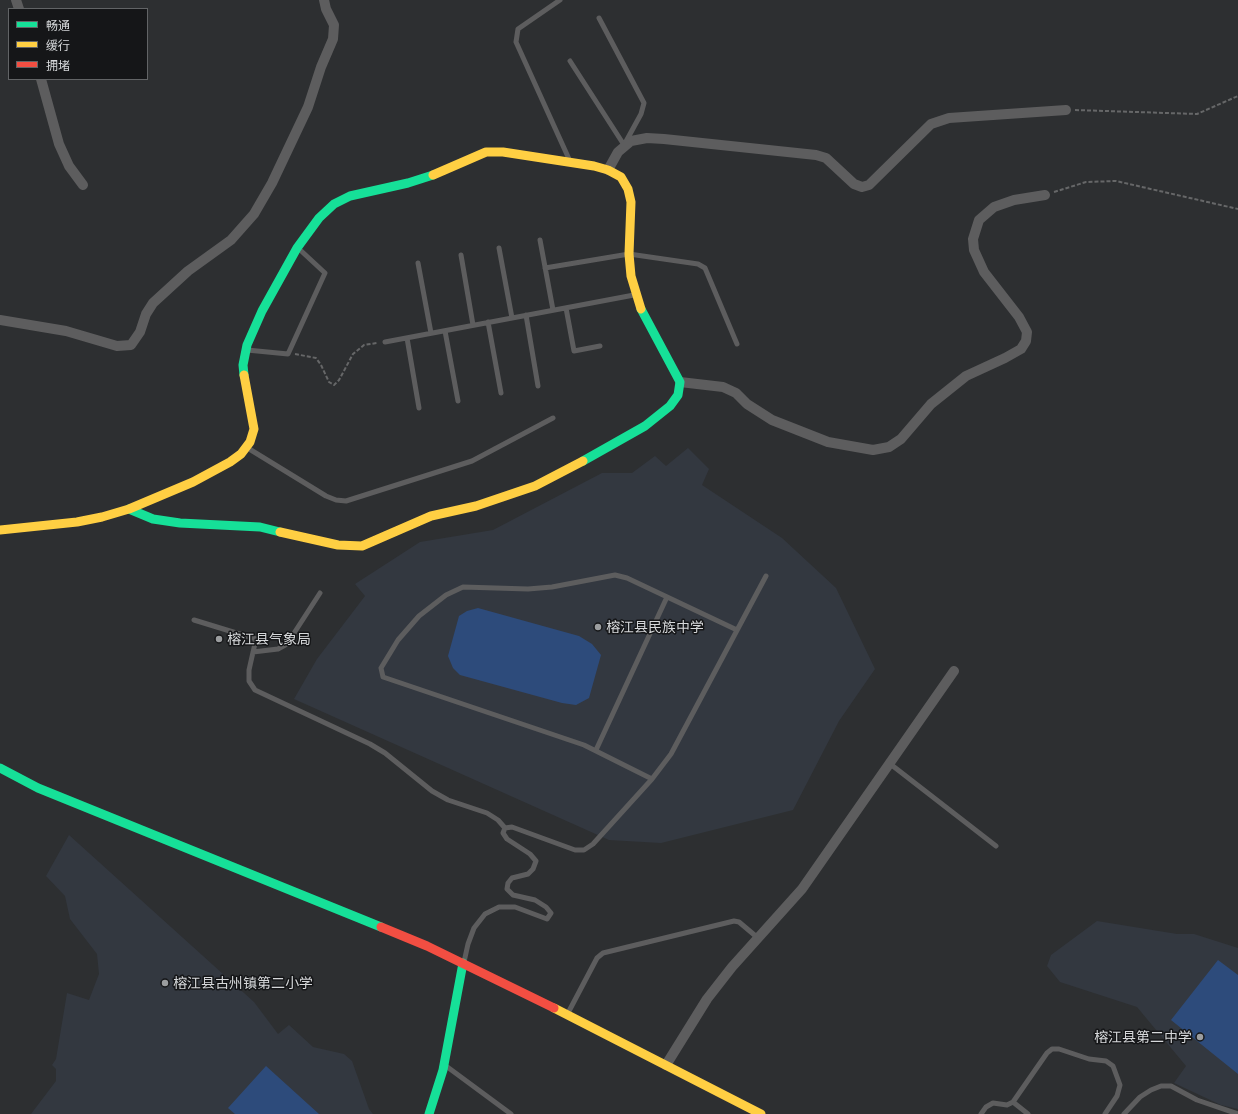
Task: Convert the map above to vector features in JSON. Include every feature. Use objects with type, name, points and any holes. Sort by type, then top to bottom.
[{"type":"street","points":[[0,320],[66,331],[117,346],[131,345],[140,332],[146,314],[153,303],[188,271],[231,240],[254,214],[272,183],[308,107],[321,67],[333,39],[334,25],[326,9],[324,0]]},
{"type":"street","points":[[41,80],[59,144],[69,166],[83,185]]},
{"type":"street","points":[[608,170],[615,156],[624,145],[639,139],[658,138],[816,155],[826,158],[854,184],[862,187],[869,185],[931,124],[949,118],[1066,110]]},
{"type":"street","points":[[0,530],[77,522],[102,517],[129,509],[193,482],[230,462],[241,454],[250,442],[254,430],[253,417],[244,383],[243,364],[246,350],[262,311],[297,248],[319,218],[334,204],[350,196],[367,191],[408,183],[486,152],[503,152],[570,162],[608,170],[621,177],[628,189],[631,202],[629,254],[631,276],[635,294],[643,314],[680,382],[678,395],[670,406],[645,426],[564,472],[507,497],[476,506],[431,516],[362,546],[338,545],[260,527],[180,523],[153,519],[129,509]]},
{"type":"street","points":[[680,382],[723,387],[736,393],[747,404],[772,420],[828,442],[873,450],[889,447],[901,439],[931,404],[966,376],[1021,349],[1026,341],[1027,332],[1024,324],[984,272],[974,250],[973,239],[979,220],[994,206],[1014,200],[1045,195]]},
{"type":"street","points":[[666,1065],[707,999],[758,938],[802,889],[954,671]]},
{"type":"street","points":[[0,768],[38,788],[390,930],[463,963],[761,1114]]},
{"type":"street","points":[[429,1114],[435,1099],[444,1064],[463,963]]},
{"type":"lane","points":[[560,0],[518,29],[516,42],[570,162]]},
{"type":"lane","points":[[570,61],[624,145],[641,114],[644,103],[599,18]]},
{"type":"lane","points":[[540,240],[553,310]]},
{"type":"lane","points":[[246,350],[288,354],[324,273],[297,248]]},
{"type":"lane","points":[[499,248],[512,318]]},
{"type":"lane","points":[[546,268],[629,254],[698,264],[705,268],[737,344]]},
{"type":"lane","points":[[461,255],[473,325]]},
{"type":"lane","points":[[418,263],[431,333]]},
{"type":"lane","points":[[385,342],[635,294]]},
{"type":"lane","points":[[566,308],[574,351],[600,346]]},
{"type":"lane","points":[[526,315],[538,386]]},
{"type":"lane","points":[[488,322],[501,393]]},
{"type":"lane","points":[[445,331],[458,401]]},
{"type":"lane","points":[[407,338],[419,408]]},
{"type":"lane","points":[[246,447],[326,496],[336,500],[346,501],[472,461],[553,418]]},
{"type":"lane","points":[[652,779],[596,750],[383,677],[381,668],[398,640],[419,616],[446,595],[463,587],[528,589],[552,587],[616,575],[627,578],[737,630]]},
{"type":"lane","points":[[194,620],[256,639],[249,681],[255,690],[370,744],[385,753],[432,791],[448,800],[487,813],[498,820],[505,828],[512,828],[575,850],[584,850],[593,844],[652,779],[671,754],[766,576]]},
{"type":"lane","points":[[253,652],[278,649],[287,644],[320,593]]},
{"type":"lane","points":[[596,750],[668,597]]},
{"type":"lane","points":[[889,764],[996,846]]},
{"type":"lane","points":[[463,963],[474,928],[485,914],[499,907],[515,907],[527,910],[538,917],[547,919],[551,913],[546,907],[535,900],[513,895],[507,889],[508,882],[512,878],[528,874],[533,869],[536,861],[530,854],[507,839],[503,833],[505,828]]},
{"type":"lane","points":[[567,1015],[597,958],[603,953],[734,921],[739,922],[758,938]]},
{"type":"lane","points":[[981,1114],[986,1107],[993,1104],[1007,1105],[1014,1102],[1047,1053],[1052,1049],[1059,1049],[1080,1057],[1106,1061],[1113,1066],[1118,1074],[1120,1085],[1117,1096],[1105,1114]]},
{"type":"lane","points":[[444,1064],[511,1114]]},
{"type":"lane","points":[[1124,1114],[1140,1097],[1151,1090],[1161,1086],[1171,1086],[1197,1100],[1238,1114]]},
{"type":"lane","points":[[1014,1102],[1028,1114]]},
{"type":"path","points":[[1066,110],[1197,114],[1238,96]]},
{"type":"path","points":[[1045,195],[1086,182],[1116,181],[1238,209]]},
{"type":"path","points":[[288,354],[316,358],[321,365],[328,382],[334,385],[339,380],[353,354],[364,345],[385,342]]},
{"type":"shaded area","name":"榕江县民族中学","points":[[688,448],[709,469],[702,485],[782,538],[836,588],[875,669],[839,721],[793,810],[661,843],[609,840],[294,699],[317,659],[365,596],[355,584],[420,542],[493,530],[602,473],[632,473],[655,456],[666,466]]},
{"type":"shaded area","points":[[478,608],[579,636],[592,644],[601,655],[589,698],[576,705],[562,703],[460,675],[453,668],[448,656],[459,616],[467,611]]},
{"type":"shaded area","name":"榕江县古州镇第二小学","points":[[69,835],[254,1002],[278,1034],[289,1025],[313,1047],[344,1054],[352,1061],[369,1109],[373,1114],[31,1114],[56,1081],[56,1069],[52,1065],[56,1059],[67,993],[89,1000],[99,974],[97,954],[70,919],[65,896],[46,876]]},
{"type":"shaded area","name":"榕江县第二中学","points":[[1097,921],[1177,934],[1194,934],[1238,948],[1238,1109],[1221,1105],[1174,1083],[1186,1066],[1137,1007],[1060,982],[1047,966],[1051,955]]},
{"type":"shaded area","points":[[1218,960],[1238,975],[1238,1074],[1171,1020]]},
{"type":"shaded area","points":[[266,1066],[319,1114],[235,1114],[228,1108]]},
{"type":"traffic: fast","points":[[244,375],[243,365],[247,345],[262,311],[297,248],[319,218],[334,204],[350,196],[408,183],[433,175]]},
{"type":"traffic: fast","points":[[583,461],[645,426],[670,406],[678,395],[680,382],[641,309]]},
{"type":"traffic: fast","points":[[129,509],[153,519],[180,523],[260,527],[280,532]]},
{"type":"traffic: fast","points":[[0,768],[38,788],[381,927]]},
{"type":"traffic: fast","points":[[429,1114],[443,1070],[463,963]]},
{"type":"traffic: slow","points":[[433,175],[486,152],[503,152],[594,166],[608,170],[621,177],[628,189],[631,202],[629,254],[631,276],[641,309]]},
{"type":"traffic: slow","points":[[0,530],[77,522],[102,517],[129,509],[193,482],[230,462],[241,454],[250,442],[254,429],[244,375]]},
{"type":"traffic: slow","points":[[280,532],[338,545],[362,546],[431,516],[476,506],[535,486],[583,461]]},
{"type":"traffic: slow","points":[[554,1008],[761,1114]]},
{"type":"traffic: jam","points":[[381,927],[427,946],[554,1008]]},
{"type":"place","name":"榕江县民族中学","points":[[598,627]]},
{"type":"place","name":"榕江县气象局","points":[[219,639]]},
{"type":"place","name":"榕江县古州镇第二小学","points":[[165,983]]},
{"type":"place","name":"榕江县第二中学","points":[[1200,1037]]}]
